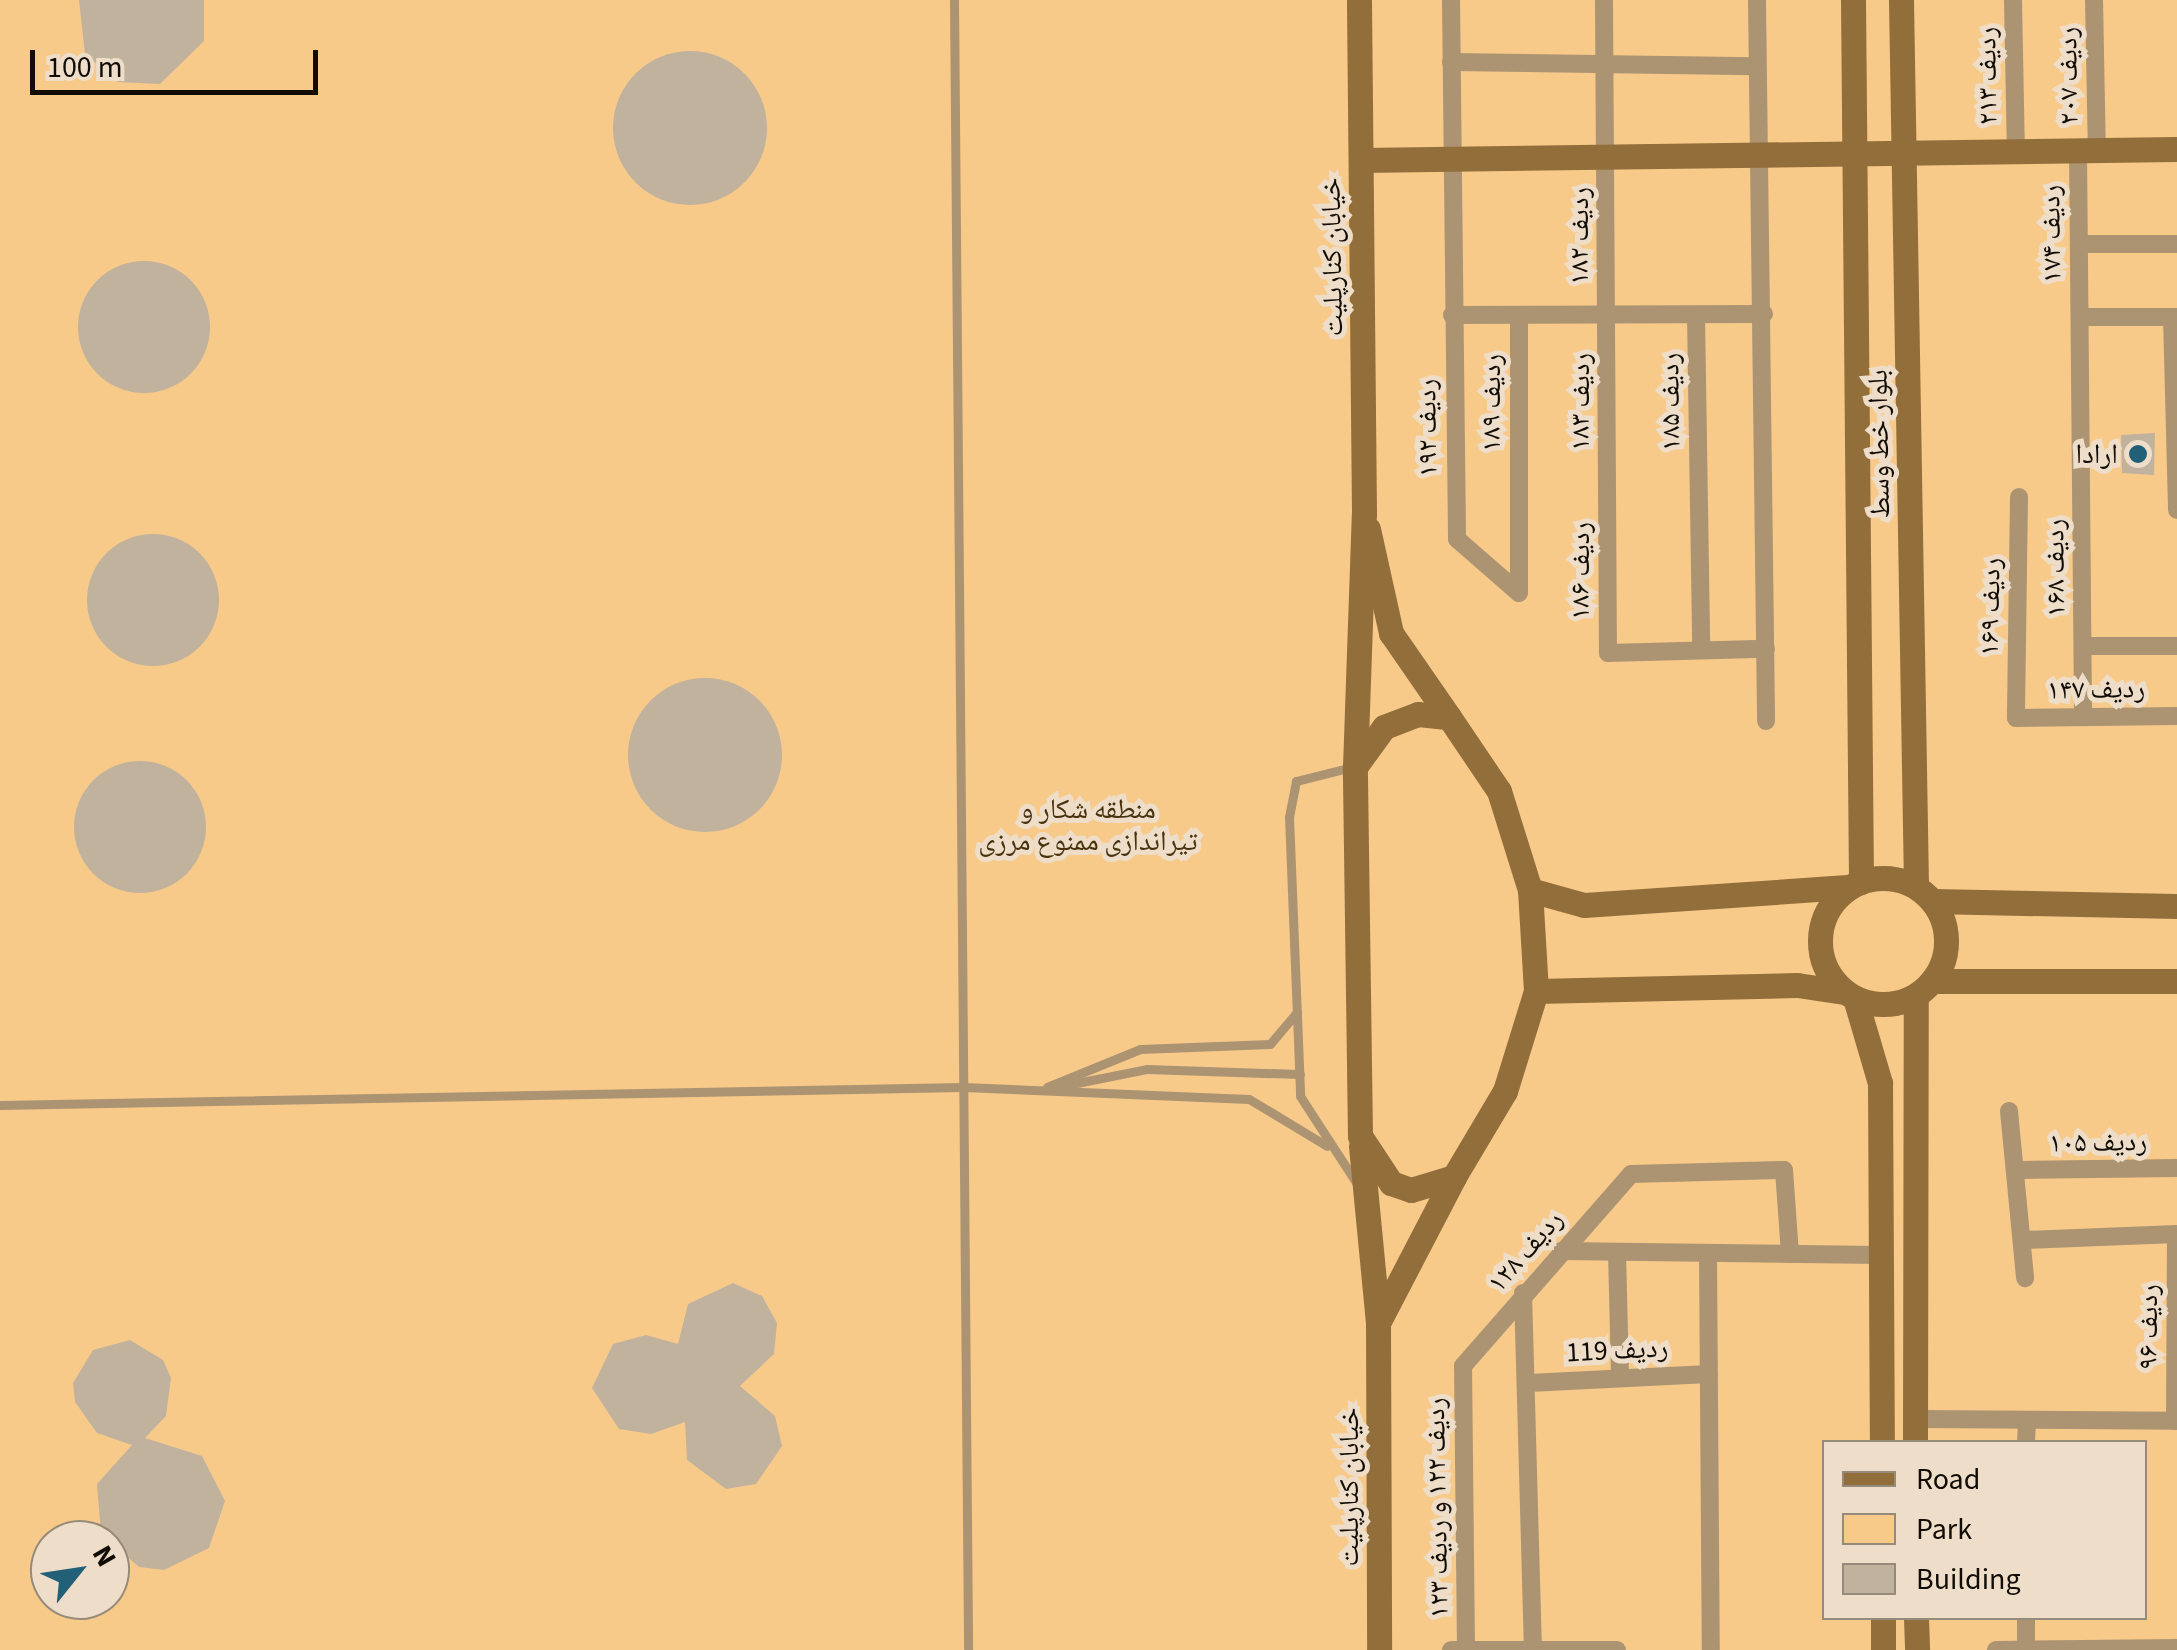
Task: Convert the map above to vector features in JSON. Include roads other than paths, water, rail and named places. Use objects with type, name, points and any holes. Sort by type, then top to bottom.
[{"type":"main road","name":"خیابان کنارپلیت","points":[[1360,0],[1364,514],[1355,768],[1360,1136],[1378,1323],[1379,1650]]},
{"type":"main road","name":"بلوار خط وسط","points":[[1853,0],[1855,884]]},
{"type":"main road","name":"بلوار خط وسط","points":[[1901,0],[1924,894]]},
{"type":"main road","points":[[1361,160],[1855,149],[2177,149]]},
{"type":"main road","name":"خیابان کنارپلیت","points":[[1364,514],[1391,633],[1499,791],[1530,890],[1536,991],[1504,1092],[1454,1176],[1378,1323]]},
{"type":"main road","points":[[1355,768],[1384,727],[1418,714],[1449,717]]},
{"type":"main road","points":[[1855,884],[1826,913],[1820,947],[1850,995],[1880,1082],[1882,1440]]},
{"type":"main road","points":[[1530,890],[1584,905],[1855,884],[1924,894],[2177,906]]},
{"type":"main road","points":[[1915,1431],[1924,988],[1946,941],[1924,894]]},
{"type":"main road","points":[[1536,991],[1797,985],[1876,1004],[1924,988],[2177,981]]},
{"type":"main road","points":[[1360,1136],[1391,1182],[1410,1190],[1454,1176]]},
{"type":"main road","points":[[1882,1620],[1883,1650]]},
{"type":"main road","points":[[1916,1620],[1917,1650]]},
{"type":"street","name":"ردیف ۱۹۲","points":[[1451,0],[1457,538],[1519,593]]},
{"type":"street","name":"ردیف ۱۸۲","points":[[1604,0],[1607,316]]},
{"type":"street","points":[[1757,0],[1756,66],[1763,153],[1766,722]]},
{"type":"street","name":"ردیف ۲۱۳","points":[[2013,0],[2016,150]]},
{"type":"street","name":"ردیف ۲۰۷","points":[[2088,150],[2094,0]]},
{"type":"street","points":[[1451,62],[1756,66]]},
{"type":"street","name":"ردیف ۱۷۴","points":[[2082,489],[2079,244],[2088,150]]},
{"type":"street","points":[[2079,244],[2177,244]]},
{"type":"street","name":"ردیف ۱۸۵","points":[[1696,314],[1701,650]]},
{"type":"street","points":[[1452,315],[1764,314]]},
{"type":"street","name":"ردیف ۱۸۹","points":[[1519,315],[1519,593]]},
{"type":"street","name":"ردیف ۱۸۳","points":[[1607,316],[1608,488]]},
{"type":"street","points":[[2080,317],[2175,317],[2177,510]]},
{"type":"street","name":"ردیف ۱۸۶","points":[[1608,488],[1608,653],[1701,650]]},
{"type":"street","name":"ردیف ۱۶۸","points":[[2082,489],[2084,716]]},
{"type":"street","name":"ردیف ۱۶۹","points":[[2016,718],[2019,497]]},
{"type":"street","points":[[2083,646],[2177,646]]},
{"type":"street","points":[[1701,650],[1766,649]]},
{"type":"street","name":"ردیف ۱۴۷","points":[[2016,718],[2177,716]]},
{"type":"street","points":[[2008,1111],[2020,1170],[2025,1278]]},
{"type":"street","name":"ردیف ۱۰۵","points":[[2020,1170],[2177,1168]]},
{"type":"street","name":"ردیف ۱۲۸","points":[[1464,1366],[1631,1174],[1784,1170],[1790,1254]]},
{"type":"street","points":[[2023,1240],[2177,1234]]},
{"type":"street","name":"ردیف ۹۶","points":[[2176,1421],[2177,1234]]},
{"type":"street","points":[[1561,1252],[1881,1255]]},
{"type":"street","points":[[1616,1252],[1620,1376]]},
{"type":"street","points":[[1708,1253],[1710,1650]]},
{"type":"street","points":[[1523,1294],[1529,1383],[1533,1650]]},
{"type":"street","name":"ردیف ۱۲۲ و ردیف ۱۲۳","points":[[1464,1366],[1466,1650]]},
{"type":"street","name":"ردیف 119","points":[[1529,1383],[1708,1374]]},
{"type":"street","points":[[1915,1431],[2026,1420],[2176,1421]]},
{"type":"street","points":[[2026,1420],[2026,1440]]},
{"type":"street","points":[[2026,1620],[2026,1650]]},
{"type":"street","points":[[1996,1650],[2177,1648]]},
{"type":"street","points":[[1451,1650],[1617,1650]]},
{"type":"lane","points":[[954,0],[968,1650]]},
{"type":"lane","points":[[1355,768],[1312,772],[1290,800],[1300,1096],[1327,1146],[1368,1196]]},
{"type":"lane","points":[[1040,1090],[1118,1053],[1270,1044],[1297,1012]]},
{"type":"lane","points":[[1040,1090],[1147,1068],[1300,1074]]},
{"type":"lane","points":[[0,1105],[963,1087],[1249,1099],[1327,1146]]},
{"type":"place","name":"ارادا","points":[[2138,454]]},
{"type":"park label","name":"منطقه شکار و تیراندازی ممنوع مرزی","points":[[1088,825]]}]
